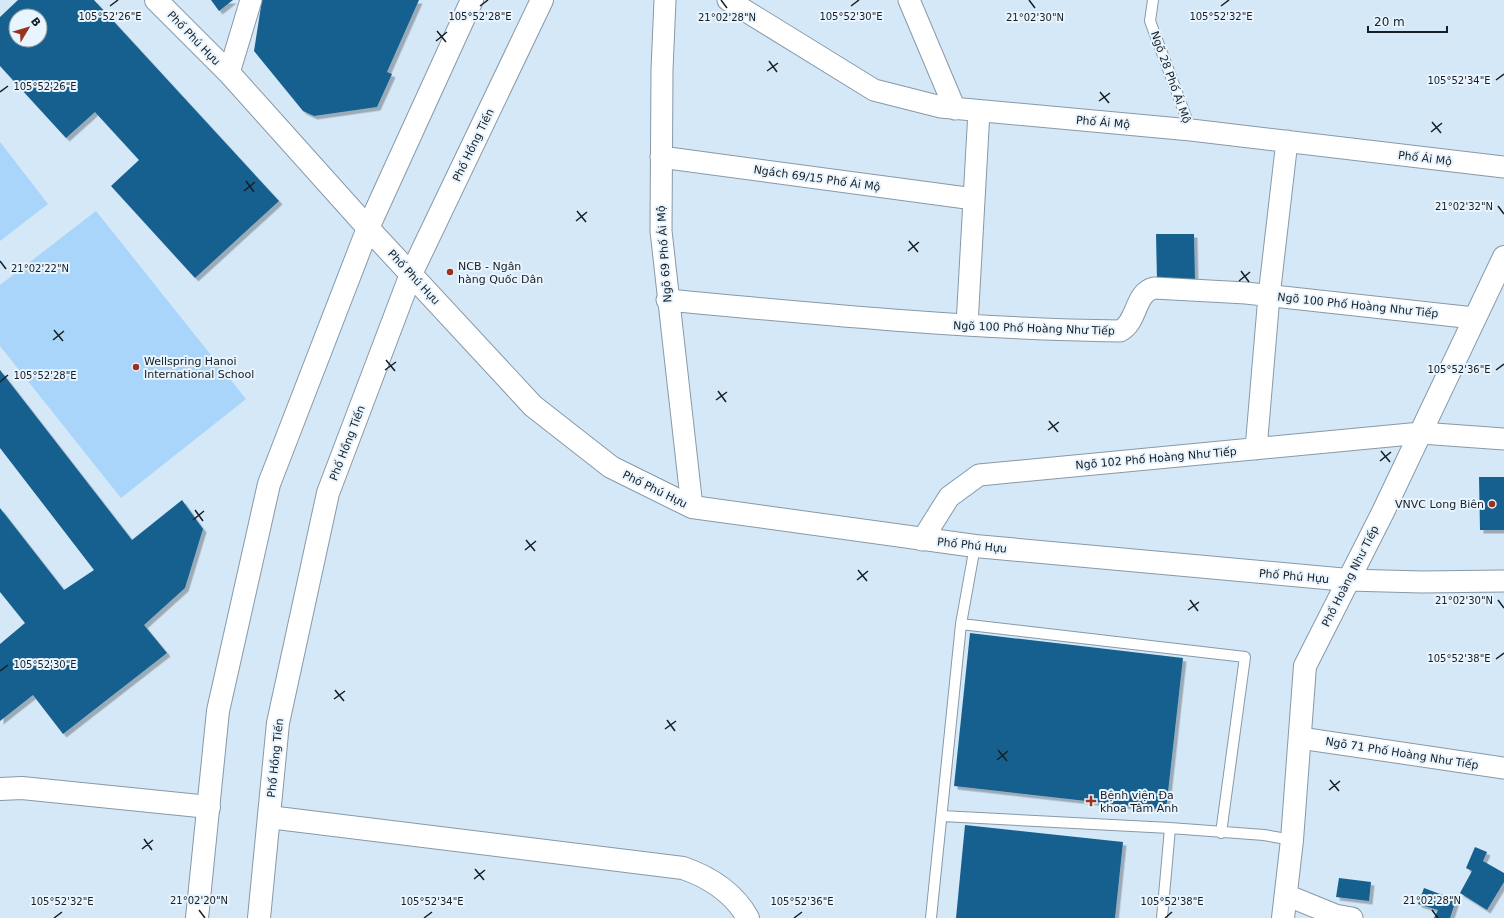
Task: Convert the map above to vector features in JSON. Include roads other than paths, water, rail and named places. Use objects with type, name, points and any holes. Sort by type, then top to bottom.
[{"type":"street","name":"Phố Phú Hựu","points":[[156,0],[228,73],[410,274],[533,406],[611,467],[692,507],[922,540],[975,546],[1348,580]]},
{"type":"street","points":[[228,73],[251,0]]},
{"type":"street","points":[[197,918],[218,711],[269,484],[368,228],[472,0]]},
{"type":"street","name":"Phố Hồng Tiến","points":[[259,918],[278,723],[328,493],[410,274],[542,0]]},
{"type":"street","name":"Ngõ 69 Phố Ái Mộ","points":[[665,0],[662,70],[660,231],[692,507]]},
{"type":"street","name":"Phố Ái Mộ","points":[[728,0],[874,90],[941,108],[1191,130],[1504,167]]},
{"type":"street","points":[[908,0],[955,109]]},
{"type":"street","points":[[967,325],[979,111]]},
{"type":"street","points":[[1256,449],[1269,296],[1287,141]]},
{"type":"street","name":"Ngách 69/15 Phố Ái Mộ","points":[[661,157],[974,199]]},
{"type":"street","name":"Phố Hoàng Như Tiếp","points":[[1283,918],[1292,840],[1304,666],[1420,433],[1504,257]]},
{"type":"street","name":"Ngõ 100 Phố Hoàng Như Tiếp","points":[[667,300],[888,321],[1046,330],[1120,331],[1132,321],[1143,295],[1150,290],[1269,296],[1474,318]]},
{"type":"street","name":"Ngõ 102 Phố Hoàng Như Tiếp","points":[[922,540],[949,497],[979,475],[1420,433],[1504,440]]},
{"type":"street","points":[[1348,580],[1422,582],[1504,581]]},
{"type":"street","name":"Ngõ 71 Phố Hoàng Như Tiếp","points":[[1300,738],[1504,768]]},
{"type":"street","points":[[0,789],[22,788],[209,807]]},
{"type":"street","points":[[268,817],[683,868],[712,880],[736,901],[748,918]]},
{"type":"street","points":[[1286,896],[1335,915],[1352,918]]},
{"type":"lane","name":"Ngõ 28 Phố Ái Mộ","points":[[1153,0],[1150,21],[1191,130]]},
{"type":"lane","points":[[931,918],[961,624],[975,546]]},
{"type":"lane","points":[[961,624],[1245,658],[1221,833]]},
{"type":"lane","points":[[942,816],[1170,828],[1264,835],[1292,840]]},
{"type":"lane","points":[[1162,918],[1170,828]]},
{"type":"place","name":"NCB - Ngân hàng Quốc Dân","points":[[450,272]]},
{"type":"place","name":"Wellspring Hanoi International School","points":[[136,367]]},
{"type":"place","name":"VNVC Long Biên","points":[[1492,504]]},
{"type":"place","name":"Bệnh viện Đa khoa Tâm Anh","points":[[1091,801]]}]
